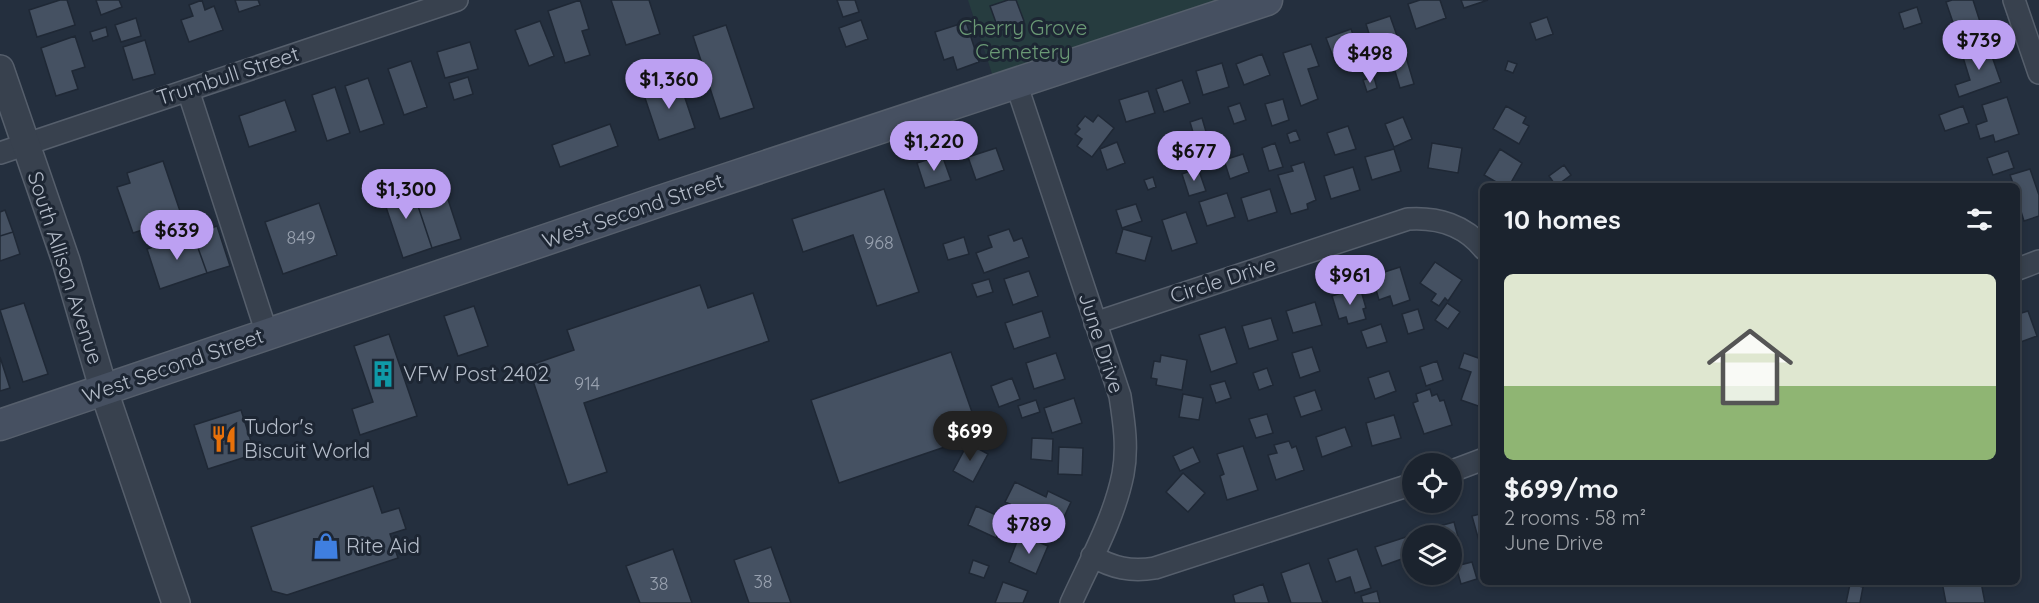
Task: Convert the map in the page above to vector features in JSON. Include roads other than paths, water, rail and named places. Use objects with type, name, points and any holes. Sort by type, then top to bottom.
[{"type":"main road","name":"West Second Street","points":[[0,425],[1267,0]]},
{"type":"street","name":"Trumbull Street","points":[[0,153],[457,0]]},
{"type":"street","points":[[2014,0],[2039,73]]},
{"type":"street","name":"South Allison Avenue","points":[[0,69],[66,261],[104,391],[176,603]]},
{"type":"street","name":"June Drive","points":[[1016,83],[1119,396],[1124,422],[1123,473],[1116,504],[1071,603]]},
{"type":"street","points":[[188,90],[267,334]]},
{"type":"street","name":"Circle Drive","points":[[1095,322],[1408,219],[1423,218],[1448,223],[1471,236],[1480,245]]},
{"type":"street","points":[[2020,268],[2039,261]]},
{"type":"street","points":[[1462,467],[1480,460]]},
{"type":"street","points":[[1092,555],[1106,564],[1122,569],[1155,568],[1402,488]]},
{"type":"place","name":"VFW Post 2402","points":[[383,374]]},
{"type":"place","name":"Tudor's Biscuit World","points":[[224,439]]},
{"type":"place","name":"Rite Aid","points":[[326,546]]},
{"type":"park label","name":"Cherry Grove Cemetery","points":[[1023,40]]}]
